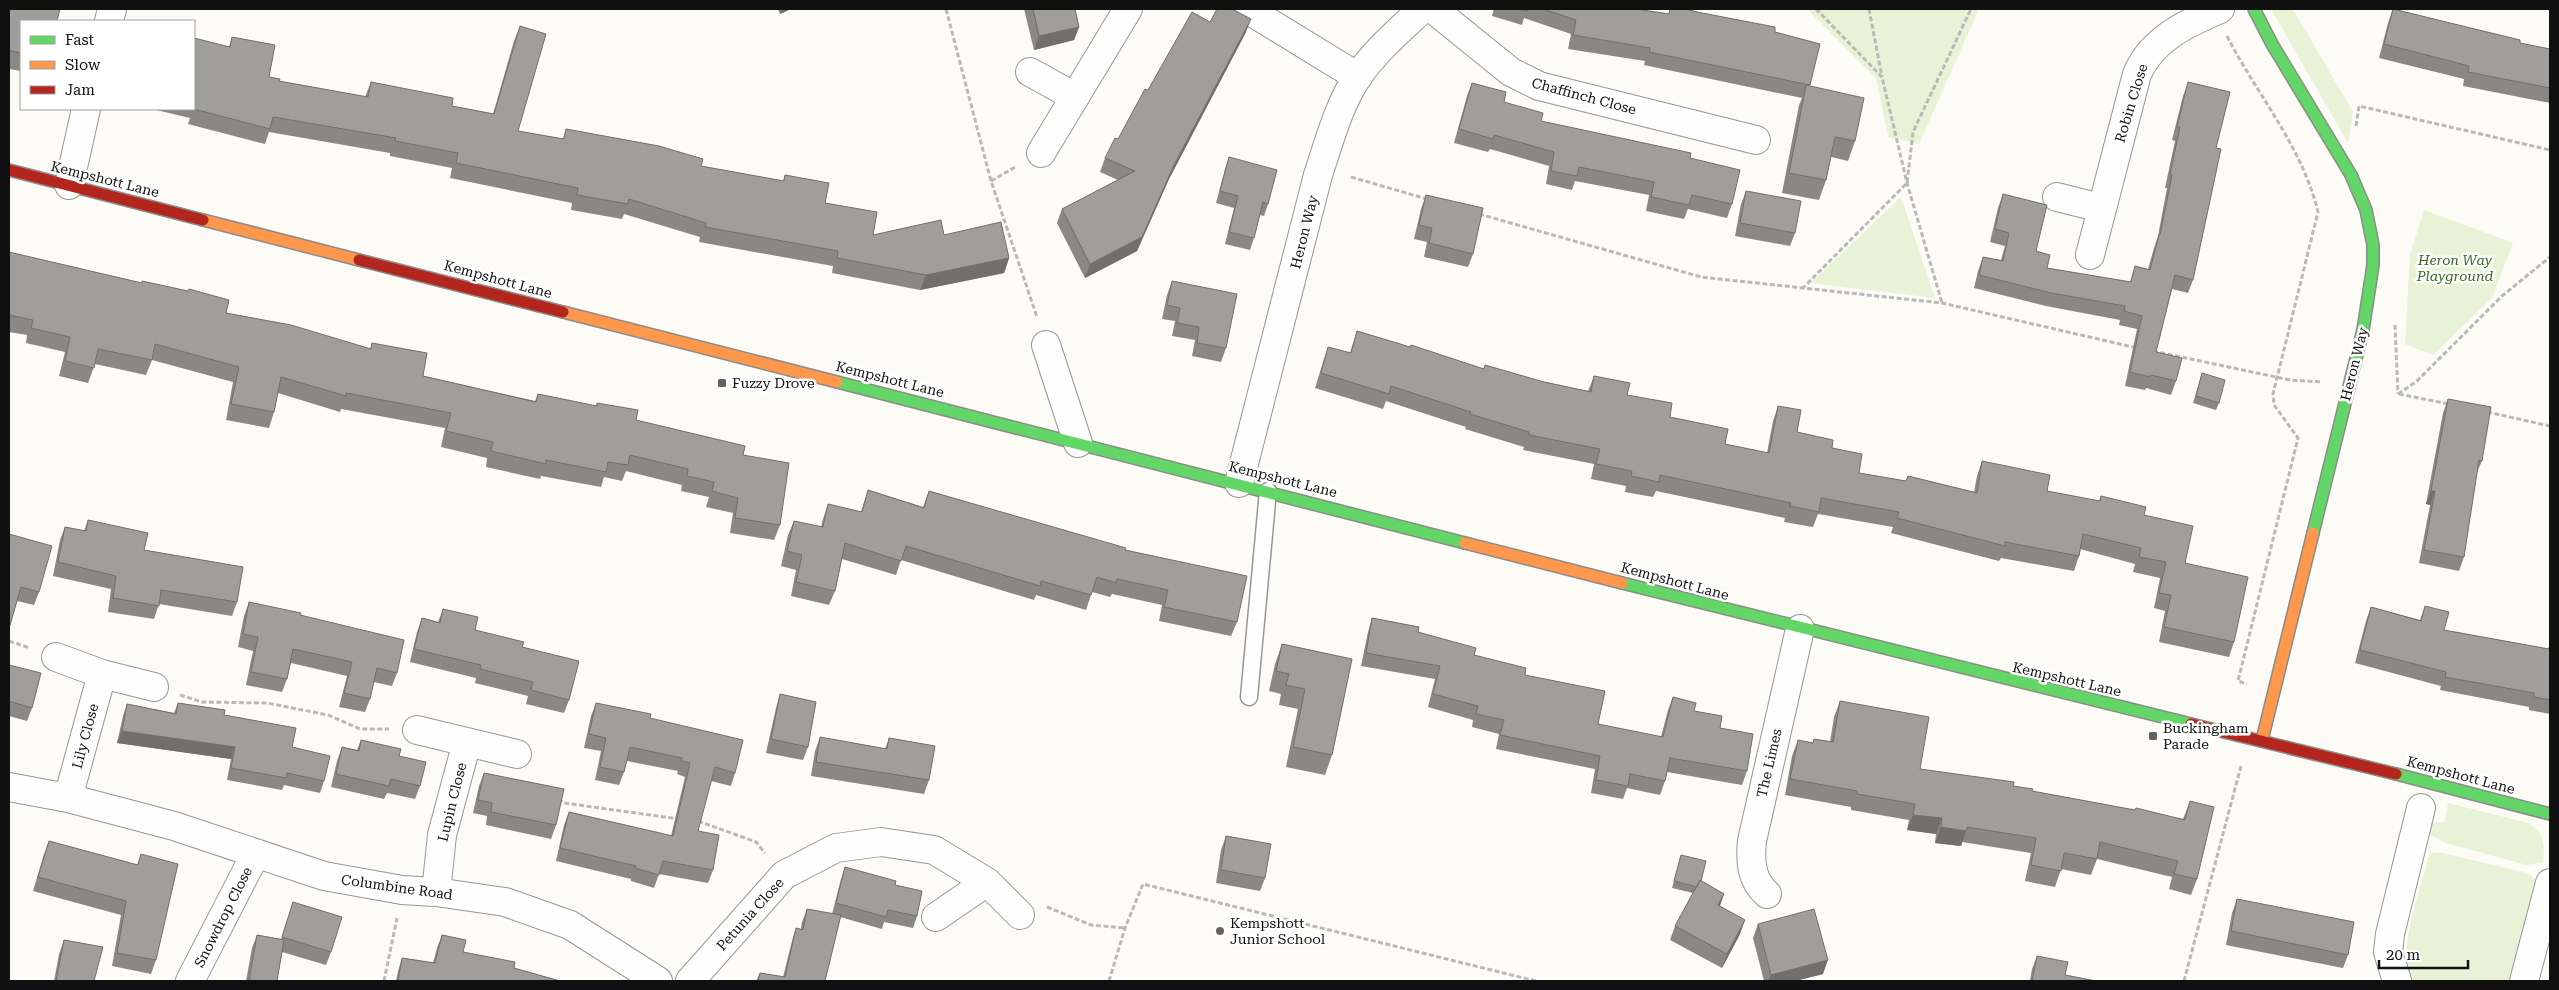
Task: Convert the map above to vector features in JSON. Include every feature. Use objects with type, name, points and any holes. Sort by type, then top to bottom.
[{"type":"street","points":[[1040,152],[1128,9]]},
{"type":"street","points":[[1247,9],[1358,77]]},
{"type":"street","name":"Heron Way","points":[[1239,483],[1318,175],[1341,112],[1358,77],[1375,55],[1422,9]]},
{"type":"street","name":"Chaffinch Close","points":[[1433,9],[1504,67],[1539,86],[1756,140]]},
{"type":"street","name":"Heron Way","points":[[2254,9],[2272,44],[2346,166],[2359,191],[2366,210],[2373,245],[2373,264],[2368,307],[2272,691],[2262,740]]},
{"type":"street","name":"Robin Close","points":[[2090,255],[2142,61],[2161,41],[2218,10]]},
{"type":"street","points":[[1030,72],[1075,97]]},
{"type":"street","points":[[69,185],[86,110]]},
{"type":"street","name":"Kempshott Lane","points":[[9,170],[1239,483],[1800,629],[2066,695],[2262,740],[2550,814]]},
{"type":"street","points":[[2057,197],[2102,208]]},
{"type":"street","points":[[1046,345],[1078,443]]},
{"type":"street","name":"The Limes","points":[[1767,894],[1759,886],[1755,878],[1751,853],[1752,841],[1800,629]]},
{"type":"street","points":[[56,657],[102,674],[154,687]]},
{"type":"street","name":"Lily Close","points":[[68,798],[102,674]]},
{"type":"street","points":[[417,730],[517,754]]},
{"type":"street","name":"Lupin Close","points":[[436,892],[442,835],[467,742]]},
{"type":"street","name":"Columbine Road","points":[[9,787],[68,798],[174,826],[324,876],[402,890],[436,892],[505,902],[570,925],[658,981]]},
{"type":"street","points":[[2397,981],[2388,952],[2390,934],[2421,807]]},
{"type":"street","name":"Petunia Close","points":[[690,981],[784,875],[836,848],[881,842],[934,850],[986,882],[1020,915]]},
{"type":"street","name":"Snowdrop Close","points":[[190,981],[256,853]]},
{"type":"street","points":[[936,917],[986,882]]},
{"type":"street","points":[[2524,981],[2550,883]]},
{"type":"lane","points":[[1249,697],[1268,491]]},
{"type":"path","points":[[946,9],[991,181],[1046,345]]},
{"type":"path","points":[[1816,9],[1882,77]]},
{"type":"path","points":[[1869,9],[1882,77],[1907,183],[1942,303]]},
{"type":"path","points":[[1802,289],[1907,183],[1913,132],[1971,9]]},
{"type":"path","points":[[2218,10],[2228,38],[2297,155],[2312,188],[2318,212],[2273,394],[2274,405],[2298,438],[2238,681],[2272,691]]},
{"type":"path","points":[[2346,166],[2359,106],[2550,150]]},
{"type":"path","points":[[1351,177],[1436,202]]},
{"type":"path","points":[[1474,212],[1701,277],[1942,303],[2141,349]]},
{"type":"path","points":[[2455,406],[2398,394],[2416,381],[2502,296],[2550,257]]},
{"type":"path","points":[[2151,351],[2277,377],[2349,384]]},
{"type":"path","points":[[2483,412],[2550,426]]},
{"type":"path","points":[[154,687],[202,702],[267,703],[328,715],[360,729],[417,730]]},
{"type":"path","points":[[2184,981],[2244,759]]},
{"type":"path","points":[[550,794],[564,803],[682,819]]},
{"type":"path","points":[[692,820],[756,842],[784,875]]},
{"type":"path","points":[[1109,981],[1143,884],[1536,981]]},
{"type":"path","points":[[384,981],[402,890]]},
{"type":"path","points":[[1020,915],[1042,905],[1091,924],[1126,928]]},
{"type":"green space","points":[[1807,9],[1979,9],[1919,144],[1888,137],[1876,78]]},
{"type":"green space","points":[[2271,9],[2293,9],[2353,112],[2348,143]]},
{"type":"green space","points":[[1901,197],[1935,298],[1811,283]]},
{"type":"green space","name":"Heron Way Playground","points":[[2424,210],[2513,243],[2492,298],[2433,355],[2405,344],[2410,255]]},
{"type":"green space","points":[[2448,803],[2528,823],[2537,831],[2542,840],[2544,850],[2543,862],[2527,865],[2446,843],[2424,832],[2431,823],[2445,822]]},
{"type":"green space","points":[[2430,853],[2442,853],[2527,873],[2538,881],[2515,972],[2511,981],[2412,981],[2408,968],[2408,936]]},
{"type":"building","points":[[9,9],[60,9],[57,20],[20,20],[20,53],[9,50]]},
{"type":"building","points":[[1033,9],[1075,9],[1079,27],[1039,36]]},
{"type":"building","points":[[1217,9],[1232,9],[1251,19],[1174,165],[1142,237],[1090,264],[1062,209],[1135,171],[1105,158],[1115,138],[1118,139],[1145,89],[1148,90],[1192,12],[1210,22]]},
{"type":"building","points":[[1543,9],[1636,9],[1669,14],[1670,9],[1686,9],[1775,27],[1775,32],[1820,44],[1810,85],[1649,52],[1650,48],[1573,35],[1576,20]]},
{"type":"building","points":[[2393,9],[2520,40],[2520,43],[2550,49],[2550,88],[2468,72],[2469,66],[2384,44]]},
{"type":"building","points":[[520,26],[546,34],[518,131],[564,139],[566,129],[659,146],[703,159],[701,166],[784,181],[785,175],[829,183],[825,203],[877,212],[873,235],[941,220],[944,235],[1001,222],[1009,258],[926,275],[837,258],[838,251],[705,227],[706,223],[629,199],[628,204],[577,195],[578,188],[456,163],[458,153],[395,141],[396,138],[273,117],[270,129],[195,109],[195,38],[230,47],[232,37],[275,45],[269,77],[280,79],[279,81],[368,97],[371,82],[453,98],[452,106],[494,114]]},
{"type":"building","points":[[2188,82],[2230,92],[2216,148],[2221,149],[2193,280],[2175,275],[2156,352],[2182,358],[2176,381],[2130,372],[2142,316],[2124,311],[2125,306],[2051,293],[1979,275],[1983,257],[2003,261],[2009,233],[1995,229],[2003,194],[2047,205],[2036,251],[2050,255],[2047,268],[2131,282],[2135,266],[2150,270],[2160,235],[2180,127],[2177,127]]},
{"type":"building","points":[[1472,83],[1506,92],[1504,102],[1543,113],[1541,121],[1691,153],[1690,158],[1740,170],[1732,204],[1692,195],[1689,205],[1651,197],[1654,182],[1579,167],[1577,176],[1551,171],[1554,152],[1494,135],[1493,139],[1459,129]]},
{"type":"building","points":[[1806,85],[1864,98],[1855,141],[1835,137],[1826,180],[1789,173]]},
{"type":"building","points":[[1229,157],[1277,170],[1268,204],[1263,202],[1254,238],[1229,232],[1238,196],[1220,191]]},
{"type":"building","points":[[1746,191],[1801,201],[1795,233],[1740,223]]},
{"type":"building","points":[[1426,195],[1483,208],[1473,254],[1429,243],[1432,228],[1419,225]]},
{"type":"building","points":[[9,252],[142,283],[142,281],[188,291],[189,289],[229,300],[226,313],[291,325],[371,349],[372,343],[427,353],[423,376],[536,402],[538,394],[597,406],[597,403],[638,410],[636,420],[745,446],[743,455],[789,463],[780,525],[735,518],[738,498],[712,491],[714,482],[687,476],[688,469],[630,455],[628,465],[608,462],[606,472],[546,460],[546,464],[491,451],[493,442],[446,431],[451,413],[346,393],[346,396],[281,377],[274,412],[231,404],[239,367],[155,344],[152,360],[98,349],[94,368],[65,361],[70,337],[31,328],[33,320],[9,315]]},
{"type":"building","points":[[1172,281],[1237,294],[1226,348],[1197,343],[1199,327],[1177,323],[1180,308],[1167,305]]},
{"type":"building","points":[[1357,331],[1410,347],[1411,345],[1484,369],[1485,365],[1544,382],[1591,392],[1594,376],[1630,383],[1627,395],[1672,403],[1670,417],[1728,429],[1725,444],[1769,453],[1778,406],[1801,410],[1797,432],[1833,440],[1832,448],[1862,454],[1859,473],[1906,481],[1908,476],[1977,493],[1982,461],[2050,475],[2047,491],[2100,501],[2101,496],[2146,507],[2144,515],[2193,526],[2185,563],[2248,577],[2234,642],[2164,627],[2171,595],[2159,593],[2166,562],[2139,557],[2141,548],[2083,534],[2079,556],[2005,542],[2005,546],[1897,518],[1899,512],[1821,498],[1819,512],[1790,506],[1791,503],[1660,475],[1659,482],[1631,476],[1632,471],[1596,464],[1600,449],[1529,435],[1529,432],[1470,414],[1471,412],[1391,386],[1389,394],[1321,373],[1328,347],[1351,353]]},
{"type":"building","points":[[2202,373],[2225,380],[2219,403],[2196,396]]},
{"type":"building","points":[[2448,399],[2491,407],[2482,461],[2479,460],[2464,557],[2424,550],[2435,491],[2431,491]]},
{"type":"building","points":[[868,490],[924,508],[929,491],[1126,548],[1125,550],[1247,576],[1237,622],[1164,607],[1168,590],[1117,579],[1116,583],[1097,577],[1091,595],[1041,581],[1040,586],[906,546],[901,561],[845,543],[835,591],[796,582],[802,555],[787,551],[794,521],[823,527],[828,504],[862,512]]},
{"type":"building","points":[[88,520],[148,533],[144,550],[243,567],[237,602],[161,590],[159,606],[113,598],[116,576],[58,562],[65,527],[86,531]]},
{"type":"building","points":[[9,534],[52,546],[39,592],[21,587],[10,625],[9,625]]},
{"type":"building","points":[[249,602],[301,613],[300,615],[404,640],[397,673],[377,668],[370,699],[344,693],[352,662],[293,649],[287,679],[251,672],[258,637],[243,634]]},
{"type":"building","points":[[2425,606],[2449,612],[2444,630],[2549,649],[2550,644],[2550,700],[2534,697],[2534,693],[2445,677],[2446,672],[2360,650],[2371,607],[2421,621]]},
{"type":"building","points":[[443,609],[478,617],[475,630],[524,642],[522,647],[579,661],[569,700],[531,690],[533,682],[480,669],[481,665],[414,649],[422,618],[440,623]]},
{"type":"building","points":[[1372,618],[1419,627],[1418,632],[1476,648],[1474,655],[1526,668],[1525,675],[1605,691],[1598,724],[1663,737],[1673,697],[1696,703],[1694,711],[1722,716],[1720,728],[1753,734],[1747,771],[1670,758],[1665,781],[1630,774],[1628,786],[1596,780],[1600,756],[1500,735],[1504,720],[1476,714],[1478,706],[1433,694],[1440,666],[1366,653]]},
{"type":"building","points":[[1282,644],[1352,659],[1332,755],[1293,747],[1305,689],[1286,685],[1289,674],[1276,671]]},
{"type":"building","points":[[9,665],[41,673],[32,708],[9,701]]},
{"type":"building","points":[[780,694],[816,702],[808,747],[771,739]]},
{"type":"building","points":[[1840,701],[1929,717],[1920,769],[2014,782],[2013,786],[2033,789],[2032,791],[2135,810],[2136,808],[2185,820],[2190,801],[2214,807],[2197,879],[2174,874],[2178,861],[2100,842],[2097,859],[2064,853],[2061,871],[2031,865],[2036,838],[1967,827],[1966,831],[1941,827],[1942,818],[1913,815],[1915,804],[1857,794],[1857,791],[1790,779],[1798,740],[1813,743],[1814,739],[1833,742]]},
{"type":"building","points":[[178,703],[225,710],[224,715],[296,728],[292,747],[330,756],[324,781],[287,773],[286,778],[231,768],[235,747],[122,731],[127,704],[176,714]]},
{"type":"building","points":[[596,703],[651,714],[650,718],[743,740],[735,773],[715,767],[698,831],[719,835],[713,870],[663,861],[659,875],[635,868],[636,866],[560,848],[569,812],[673,836],[690,763],[681,761],[682,758],[630,747],[624,772],[600,767],[606,738],[589,734]]},
{"type":"building","points":[[820,737],[887,749],[889,738],[935,746],[929,780],[816,762]]},
{"type":"building","points":[[361,740],[401,749],[399,756],[426,762],[420,786],[391,779],[389,786],[336,774],[342,747],[359,751]]},
{"type":"building","points":[[484,773],[564,789],[556,825],[491,812],[492,803],[478,800]]},
{"type":"building","points":[[1226,836],[1271,844],[1265,878],[1221,870]]},
{"type":"building","points":[[49,841],[138,865],[141,854],[178,864],[156,960],[117,953],[126,901],[38,877]]},
{"type":"building","points":[[1681,855],[1706,861],[1701,881],[1697,887],[1674,881]]},
{"type":"building","points":[[845,867],[896,881],[895,885],[922,891],[917,916],[888,910],[886,917],[836,903]]},
{"type":"building","points":[[1700,880],[1724,894],[1718,905],[1745,920],[1727,954],[1675,926]]},
{"type":"building","points":[[2237,899],[2354,922],[2348,955],[2231,931]]},
{"type":"building","points":[[293,902],[342,917],[331,952],[282,937]]},
{"type":"building","points":[[807,909],[841,915],[825,981],[758,981],[760,973],[785,977],[796,928],[803,930]]},
{"type":"building","points":[[1814,909],[1828,960],[1771,975],[1758,924]]},
{"type":"building","points":[[257,935],[284,940],[277,981],[249,980]]},
{"type":"building","points":[[442,935],[466,940],[463,952],[515,962],[514,968],[560,981],[398,981],[402,958],[435,963]]},
{"type":"building","points":[[64,940],[103,947],[94,981],[56,981]]},
{"type":"building","points":[[2037,956],[2068,962],[2065,975],[2096,981],[2032,981]]},
{"type":"traffic: fast","points":[[2254,9],[2272,44],[2351,175],[2366,210],[2373,245],[2373,265],[2363,330],[2313,533]]},
{"type":"traffic: fast","points":[[837,382],[1465,543]]},
{"type":"traffic: fast","points":[[1622,583],[2191,724]]},
{"type":"traffic: fast","points":[[2396,774],[2550,814]]},
{"type":"traffic: slow","points":[[203,220],[359,260]]},
{"type":"traffic: slow","points":[[563,312],[837,382]]},
{"type":"traffic: slow","points":[[2262,740],[2313,533]]},
{"type":"traffic: slow","points":[[1465,543],[1622,583]]},
{"type":"traffic: jam","points":[[9,170],[203,220]]},
{"type":"traffic: jam","points":[[359,260],[563,312]]},
{"type":"traffic: jam","points":[[2191,724],[2396,774]]},
{"type":"place","name":"Fuzzy Drove","points":[[722,383]]},
{"type":"place","name":"Buckingham Parade","points":[[2153,736]]},
{"type":"place","name":"Kempshott Junior School","points":[[1220,931]]}]
